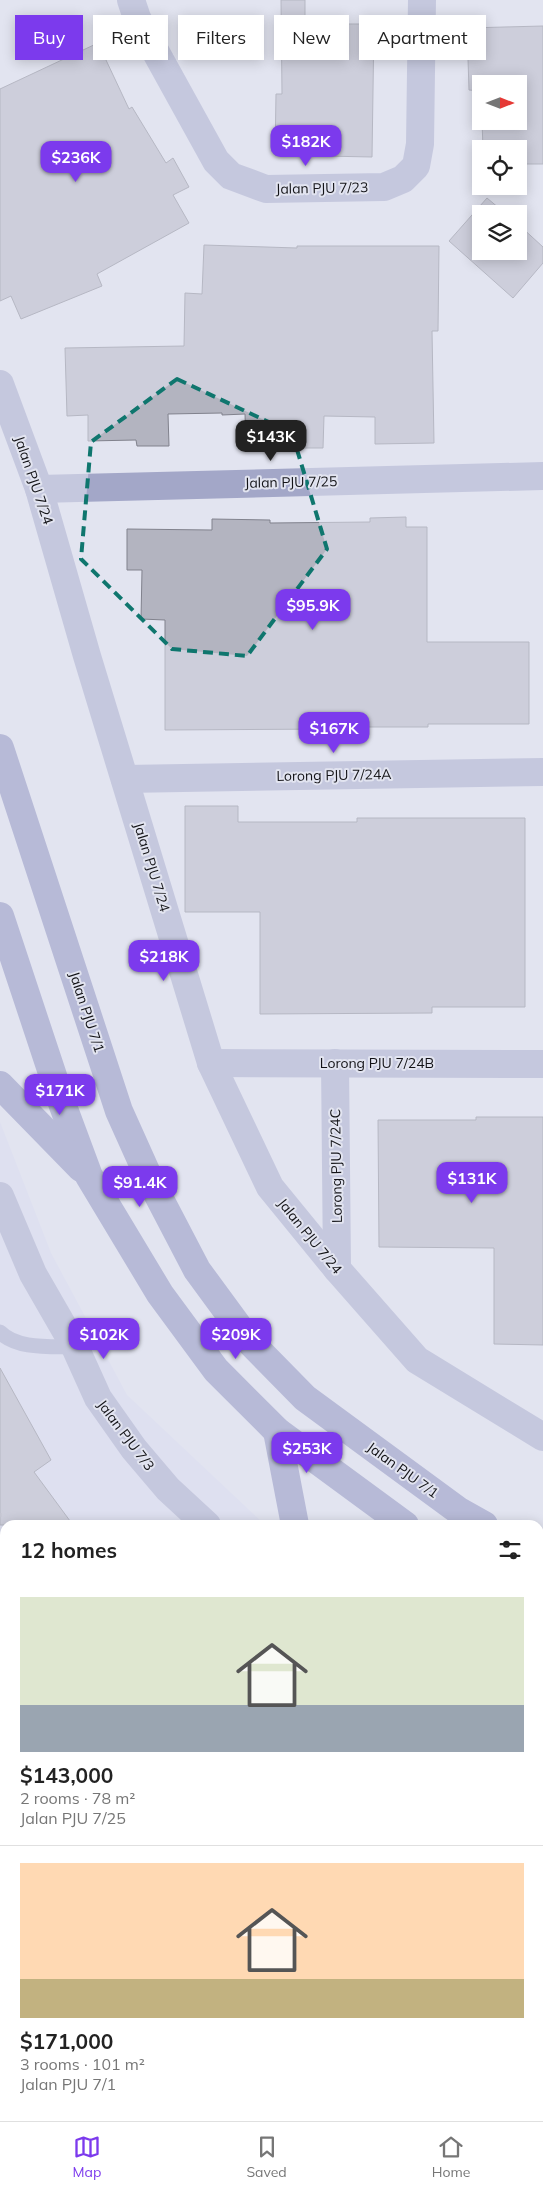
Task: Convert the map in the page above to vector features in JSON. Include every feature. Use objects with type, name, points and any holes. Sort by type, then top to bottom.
[{"type":"street","name":"Jalan PJU 7/23","points":[[131,0],[138,18],[216,161],[231,176],[266,189],[384,187],[403,179],[416,166],[420,144],[422,0]]},
{"type":"street","name":"Jalan PJU 7/24","points":[[0,384],[40,489],[87,656],[210,1062],[270,1186],[337,1269],[417,1360],[543,1437]]},
{"type":"street","name":"Jalan PJU 7/25","points":[[40,489],[543,476]]},
{"type":"street","name":"Jalan PJU 7/1","points":[[0,748],[119,1111],[150,1180],[197,1270],[249,1341],[305,1398],[459,1512],[474,1520]]},
{"type":"street","name":"Lorong PJU 7/24A","points":[[125,779],[543,772]]},
{"type":"street","points":[[0,916],[63,1106],[89,1176],[160,1294],[216,1370],[277,1431],[398,1520]]},
{"type":"street","name":"Lorong PJU 7/24B","points":[[210,1062],[543,1064]]},
{"type":"street","name":"Lorong PJU 7/24C","points":[[335,1063],[337,1269]]},
{"type":"street","points":[[0,1085],[89,1176]]},
{"type":"street","name":"Jalan PJU 7/3","points":[[0,1196],[33,1274],[75,1347],[98,1398],[134,1450],[168,1490],[201,1520]]},
{"type":"street","points":[[277,1431],[295,1520]]},
{"type":"lane","points":[[0,1332],[4,1336],[26,1344],[75,1347]]},
{"type":"highlighted area","points":[[177,379],[292,433],[327,549],[247,656],[172,649],[81,559],[91,442]]},
{"type":"shaded area","points":[[0,1122],[51,1253],[127,1395],[260,1520],[0,1520]]},
{"type":"building","points":[[281,0],[305,0],[305,15],[281,15]]},
{"type":"building","points":[[349,24],[359,24],[359,60],[373,60],[372,157],[275,155],[276,94],[282,94],[282,60],[349,60]]},
{"type":"building","points":[[543,26],[543,164],[527,164],[527,140],[483,140],[482,130],[528,130],[528,75],[472,75],[472,90],[469,90],[468,60],[486,60],[486,28]]},
{"type":"building","points":[[93,45],[93,60],[106,60],[129,109],[132,107],[166,163],[173,158],[189,187],[173,195],[189,223],[97,274],[102,286],[21,319],[11,296],[0,301],[0,89],[62,60],[83,60],[83,50]]},
{"type":"building","points":[[487,198],[495,205],[481,205]]},
{"type":"building","points":[[472,215],[472,260],[527,260],[527,232],[543,247],[543,263],[513,298],[449,241]]},
{"type":"building","points":[[204,245],[297,248],[297,246],[439,246],[438,331],[432,331],[434,443],[375,444],[375,417],[324,416],[323,448],[246,448],[245,414],[222,415],[222,413],[168,414],[169,446],[137,446],[136,440],[88,441],[88,415],[67,416],[65,348],[184,346],[185,293],[202,294]]},
{"type":"building","points":[[406,517],[406,527],[427,527],[427,642],[529,642],[529,724],[428,724],[428,727],[335,727],[335,729],[165,730],[165,620],[141,619],[142,570],[127,570],[127,529],[212,530],[212,519],[270,520],[270,523],[370,522],[370,518]]},
{"type":"building","points":[[185,806],[238,806],[238,822],[357,822],[357,818],[525,818],[525,1007],[432,1007],[432,1013],[260,1014],[260,912],[185,912]]},
{"type":"building","points":[[476,1117],[543,1117],[543,1345],[494,1344],[494,1248],[379,1247],[378,1120],[476,1120]]},
{"type":"building","points":[[0,1368],[51,1460],[34,1472],[69,1520],[0,1520]]}]
